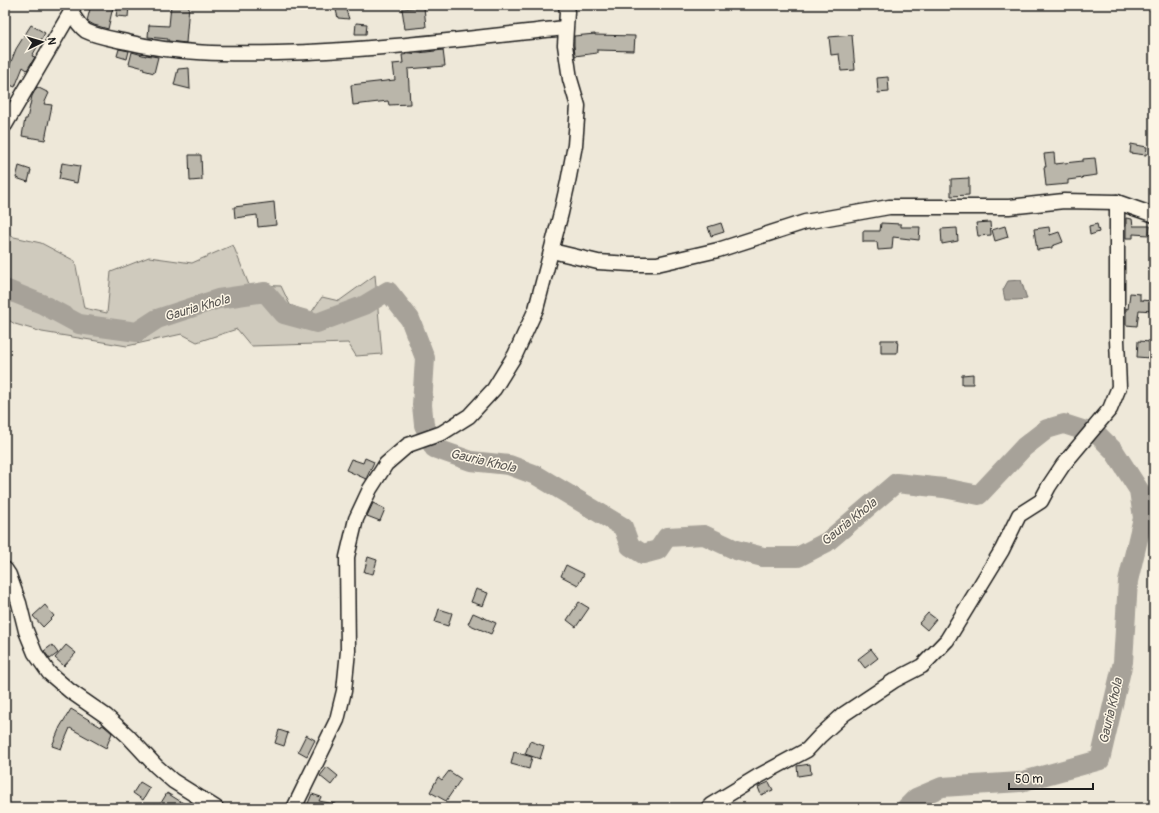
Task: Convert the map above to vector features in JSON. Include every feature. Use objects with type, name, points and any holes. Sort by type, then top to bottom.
[{"type":"street","points":[[294,808],[337,720],[342,698],[348,651],[347,557],[356,519],[370,489],[386,464],[408,445],[442,433],[469,416],[494,389],[515,355],[536,309],[552,251],[575,145],[578,106],[567,64],[565,45],[566,5]]},
{"type":"street","points":[[73,9],[77,24],[94,34],[138,45],[189,51],[231,53],[306,52],[363,49],[565,28]]},
{"type":"street","points":[[5,125],[73,9]]},
{"type":"street","points":[[552,251],[598,262],[657,264],[718,250],[805,222],[889,207],[1009,207],[1064,201],[1117,202],[1154,215]]},
{"type":"street","points":[[708,808],[757,777],[807,750],[844,714],[895,680],[922,666],[947,640],[1002,550],[1019,515],[1041,501],[1049,486],[1063,466],[1110,409],[1119,387],[1117,340],[1117,202]]},
{"type":"street","points":[[5,569],[9,575],[19,602],[26,630],[35,653],[49,673],[70,691],[106,716],[173,781],[216,808]]},
{"type":"shaded area","points":[[5,235],[41,243],[75,261],[84,308],[107,313],[111,272],[149,257],[192,263],[233,245],[249,285],[281,286],[290,305],[311,313],[322,297],[339,301],[375,275],[382,354],[356,356],[348,343],[251,346],[237,329],[197,342],[182,334],[127,346],[42,332],[15,324],[5,318]]},
{"type":"shaded area","points":[[1021,280],[1027,299],[1005,300],[1003,290],[1008,281]]},
{"type":"building","points":[[91,5],[113,7],[108,29],[94,25],[87,21]]},
{"type":"building","points":[[118,5],[129,6],[128,17],[116,16]]},
{"type":"building","points":[[171,5],[189,5],[186,43],[148,37],[149,25],[169,26]]},
{"type":"building","points":[[345,7],[349,19],[338,18],[336,10]]},
{"type":"building","points":[[424,7],[426,27],[405,29],[402,9]]},
{"type":"building","points":[[356,23],[367,24],[366,34],[355,34]]},
{"type":"building","points":[[31,25],[45,33],[32,56],[35,57],[27,70],[23,67],[15,87],[5,83],[5,66],[9,67],[16,49]]},
{"type":"building","points":[[595,34],[635,36],[634,51],[597,50],[597,53],[575,56],[574,36]]},
{"type":"building","points":[[852,35],[855,70],[841,71],[839,54],[831,55],[829,37]]},
{"type":"building","points":[[119,49],[129,51],[127,59],[117,56]]},
{"type":"building","points":[[443,50],[445,66],[408,69],[410,104],[389,105],[388,101],[353,105],[351,85],[395,80],[393,64],[403,63],[402,55]]},
{"type":"building","points":[[132,52],[146,56],[158,57],[154,73],[143,70],[144,68],[129,64]]},
{"type":"building","points":[[189,68],[190,89],[174,85],[178,69]]},
{"type":"building","points":[[888,77],[889,92],[878,93],[877,78]]},
{"type":"building","points":[[37,87],[49,93],[44,104],[52,105],[45,140],[22,136],[25,119],[27,119],[32,96]]},
{"type":"building","points":[[1131,144],[1147,147],[1146,155],[1130,153]]},
{"type":"building","points":[[1054,153],[1055,164],[1095,158],[1097,175],[1068,180],[1068,184],[1046,186],[1044,154]]},
{"type":"building","points":[[189,155],[201,155],[202,180],[190,181]]},
{"type":"building","points":[[62,163],[80,166],[77,183],[59,179]]},
{"type":"building","points":[[19,166],[31,170],[28,182],[16,178]]},
{"type":"building","points":[[969,178],[969,195],[951,196],[951,179]]},
{"type":"building","points":[[274,202],[276,225],[258,227],[257,215],[235,218],[234,207]]},
{"type":"building","points":[[1126,218],[1132,219],[1133,226],[1150,226],[1149,235],[1133,234],[1133,238],[1126,238]]},
{"type":"building","points":[[990,222],[991,235],[978,236],[976,223]]},
{"type":"building","points":[[721,223],[724,232],[711,236],[708,227]]},
{"type":"building","points":[[881,223],[901,224],[901,227],[920,227],[919,240],[893,237],[892,249],[878,250],[877,242],[863,242],[863,231],[880,231]]},
{"type":"building","points":[[1097,224],[1099,232],[1090,235],[1089,226]]},
{"type":"building","points":[[1005,226],[1008,237],[995,241],[992,230]]},
{"type":"building","points":[[1049,227],[1050,235],[1059,232],[1063,242],[1052,246],[1052,248],[1037,250],[1034,229]]},
{"type":"building","points":[[957,228],[958,241],[942,244],[941,229]]},
{"type":"building","points":[[1130,293],[1140,294],[1140,300],[1153,301],[1152,311],[1139,310],[1137,326],[1126,325],[1126,308],[1128,309]]},
{"type":"building","points":[[881,340],[898,340],[897,353],[881,353]]},
{"type":"building","points":[[1138,341],[1151,342],[1150,358],[1137,357]]},
{"type":"building","points":[[973,374],[973,384],[962,384],[962,375]]},
{"type":"building","points":[[365,458],[374,462],[366,479],[346,470],[351,459],[363,463]]},
{"type":"building","points":[[373,503],[385,509],[380,521],[367,516]]},
{"type":"building","points":[[368,557],[377,560],[373,574],[364,572]]},
{"type":"building","points":[[566,565],[584,574],[578,585],[561,576]]},
{"type":"building","points":[[476,589],[488,593],[483,606],[471,602]]},
{"type":"building","points":[[579,602],[589,608],[576,627],[567,620]]},
{"type":"building","points":[[45,605],[54,616],[43,627],[33,616]]},
{"type":"building","points":[[439,609],[452,613],[448,626],[435,622]]},
{"type":"building","points":[[473,613],[496,623],[491,634],[468,624]]},
{"type":"building","points":[[928,613],[936,619],[927,630],[919,623]]},
{"type":"building","points":[[52,645],[58,653],[50,659],[44,651]]},
{"type":"building","points":[[66,645],[76,653],[64,666],[55,658]]},
{"type":"building","points":[[871,649],[878,658],[865,668],[858,659]]},
{"type":"building","points":[[71,709],[101,727],[102,725],[104,726],[112,733],[106,748],[70,728],[61,749],[52,746],[60,727]]},
{"type":"building","points":[[279,730],[288,733],[284,746],[275,743]]},
{"type":"building","points":[[306,735],[315,740],[307,756],[298,751]]},
{"type":"building","points":[[530,741],[544,746],[540,759],[525,754]]},
{"type":"building","points":[[514,752],[532,757],[529,769],[511,764]]},
{"type":"building","points":[[810,764],[811,774],[798,776],[797,766]]},
{"type":"building","points":[[327,767],[338,776],[331,785],[320,776]]},
{"type":"building","points":[[449,771],[461,779],[446,801],[430,792],[438,777],[442,780]]},
{"type":"building","points":[[140,782],[150,788],[143,800],[133,793]]},
{"type":"building","points":[[769,782],[773,790],[761,795],[758,787]]},
{"type":"building","points":[[167,793],[191,808],[158,808]]},
{"type":"building","points":[[312,794],[321,797],[319,801],[335,804],[335,808],[306,808]]},
{"type":"waterway","name":"Gauria Khola","points":[[5,289],[42,304],[79,324],[137,332],[157,319],[218,299],[265,292],[284,314],[317,323],[365,305],[388,291],[410,319],[425,358],[422,405],[424,425],[434,448],[471,461],[509,465],[536,475],[623,527],[630,546],[643,554],[658,550],[667,537],[704,535],[736,550],[763,557],[798,557],[827,542],[896,483],[944,488],[979,495],[1024,447],[1047,429],[1064,424],[1098,435],[1114,451],[1139,490],[1143,518],[1128,581],[1123,662],[1100,760],[1020,782],[942,787],[916,798],[906,808]]}]
